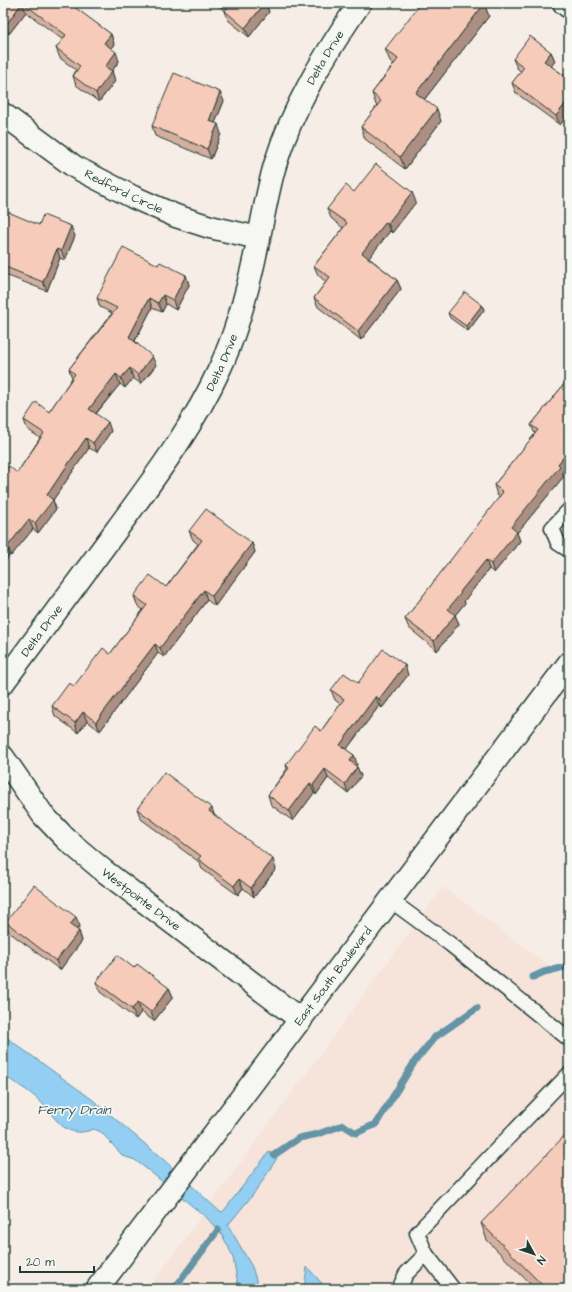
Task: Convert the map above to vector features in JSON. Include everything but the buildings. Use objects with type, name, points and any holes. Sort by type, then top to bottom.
[{"type":"street","name":"Delta Drive","points":[[3,683],[169,458],[198,414],[220,367],[237,324],[259,238],[274,167],[296,110],[318,66],[360,3]]},
{"type":"street","points":[[564,3],[569,7]]},
{"type":"street","name":"Redford Circle","points":[[3,114],[75,167],[133,197],[176,216],[210,227],[259,238]]},
{"type":"street","name":"East South Boulevard","points":[[97,1289],[569,663]]},
{"type":"street","name":"Westpointe Drive","points":[[3,757],[43,815],[66,839],[110,876],[301,1020]]},
{"type":"lane","points":[[569,510],[552,528],[558,543],[569,550]]},
{"type":"lane","points":[[390,900],[450,944],[569,1039]]},
{"type":"lane","points":[[453,1289],[426,1254],[417,1233],[569,1074]]},
{"type":"lane","points":[[399,1289],[406,1274],[426,1254]]},
{"type":"shaded area","points":[[443,887],[569,980],[569,1289],[148,1289]]},
{"type":"water","name":"Ferry Drain","points":[[3,1035],[93,1100],[164,1160],[218,1210],[223,1212],[268,1153],[270,1152],[277,1158],[256,1191],[228,1225],[252,1267],[259,1289],[239,1289],[233,1258],[228,1246],[222,1235],[208,1219],[135,1160],[123,1156],[101,1132],[94,1129],[83,1132],[74,1132],[66,1128],[34,1096],[3,1075]]},
{"type":"water","points":[[307,1267],[327,1289],[304,1289]]},
{"type":"waterway","points":[[533,977],[544,972],[569,966]]},
{"type":"waterway","points":[[274,1155],[299,1138],[318,1134],[343,1125],[356,1133],[376,1124],[415,1061],[435,1037],[477,1008]]},
{"type":"waterway","points":[[174,1289],[218,1230]]}]
